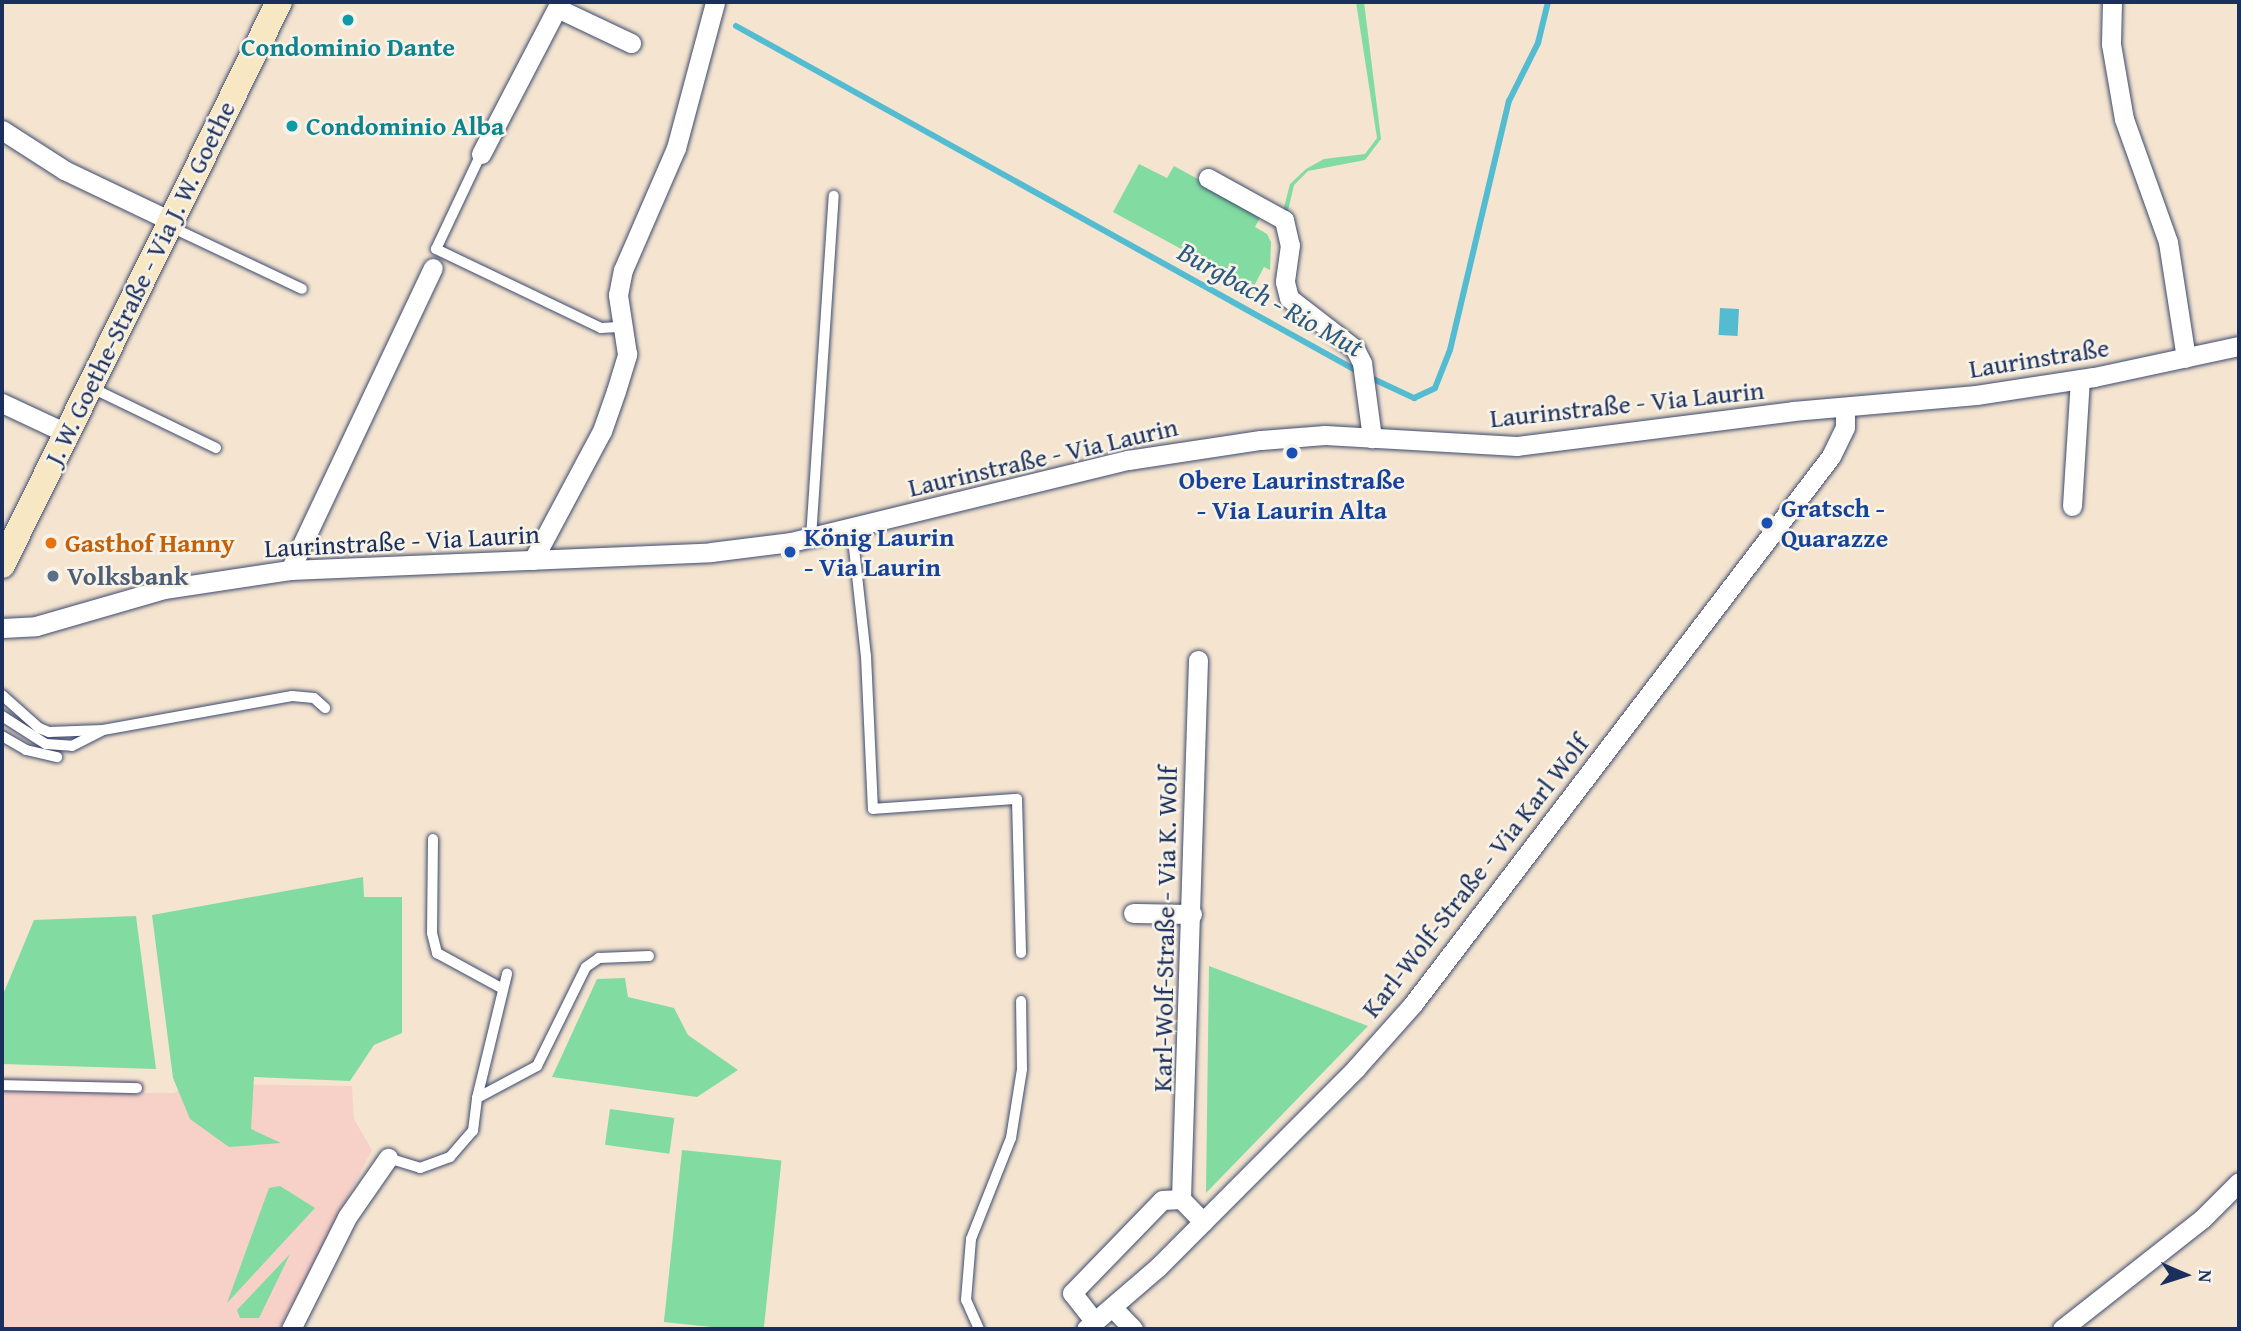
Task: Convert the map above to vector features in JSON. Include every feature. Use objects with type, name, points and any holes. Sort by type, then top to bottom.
[{"type":"main road","name":"J. W. Goethe-Straße - Via J. W. Goethe","points":[[2,565],[279,2]]},
{"type":"street","points":[[533,560],[602,431],[627,354],[618,295],[622,271],[676,148],[715,2]]},
{"type":"street","points":[[2112,2],[2111,44],[2124,120],[2168,242],[2186,358]]},
{"type":"street","points":[[481,154],[557,8],[631,43]]},
{"type":"street","points":[[2,130],[64,170],[169,223]]},
{"type":"street","points":[[1208,178],[1284,220],[1290,245],[1286,282],[1289,298],[1345,341],[1362,363],[1373,438]]},
{"type":"street","points":[[290,570],[433,268]]},
{"type":"street","name":"Laurinstraße","points":[[1845,408],[2080,379],[2239,346]]},
{"type":"street","points":[[2072,506],[2080,379]]},
{"type":"street","points":[[2,403],[66,433]]},
{"type":"street","name":"Laurinstraße - Via Laurin","points":[[2,628],[36,626],[164,589],[290,570],[436,560],[533,560],[711,552],[811,539],[1128,460],[1292,437],[1373,438],[1517,446],[1845,408]]},
{"type":"street","name":"Karl-Wolf-Straße - Via Karl Wolf","points":[[1091,1325],[1203,1222],[1413,1004],[1830,456],[1845,427],[1845,408]]},
{"type":"street","name":"Karl-Wolf-Straße - Via K. Wolf","points":[[1181,1199],[1198,660]]},
{"type":"street","points":[[1133,913],[1192,914]]},
{"type":"street","points":[[290,1329],[347,1217],[388,1158]]},
{"type":"street","points":[[2062,1329],[2202,1219],[2239,1182]]},
{"type":"street","points":[[1091,1325],[1072,1293],[1162,1200],[1181,1199],[1203,1222]]},
{"type":"street","points":[[1112,1307],[1133,1329]]},
{"type":"lane","points":[[481,154],[436,249],[601,328],[623,327]]},
{"type":"lane","points":[[811,539],[834,196]]},
{"type":"lane","points":[[169,223],[302,289]]},
{"type":"lane","points":[[89,387],[215,448]]},
{"type":"lane","points":[[852,530],[866,656],[873,809],[1017,799],[1021,953]]},
{"type":"lane","points":[[2,695],[50,732],[103,730],[292,696],[314,698],[324,708]]},
{"type":"lane","points":[[2,716],[46,744],[72,746],[103,730]]},
{"type":"lane","points":[[2,736],[26,750],[57,757]]},
{"type":"lane","points":[[433,839],[432,921],[437,953],[503,989]]},
{"type":"lane","points":[[477,1098],[537,1066],[586,967],[599,958],[649,956]]},
{"type":"lane","points":[[388,1158],[420,1168],[450,1157],[473,1131],[477,1098],[507,974]]},
{"type":"lane","points":[[979,1329],[966,1300],[971,1239],[1011,1138],[1022,1069],[1021,1001]]},
{"type":"lane","points":[[2,1085],[137,1088]]},
{"type":"shaded area","points":[[2,1077],[144,1081],[144,1093],[174,1093],[186,1084],[352,1086],[354,1119],[372,1150],[279,1329],[2,1329]]},
{"type":"green space","points":[[1356,2],[1364,2],[1381,139],[1365,160],[1308,171],[1294,185],[1287,215],[1282,215],[1290,184],[1306,169],[1324,159],[1365,154],[1377,138]]},
{"type":"green space","points":[[1139,164],[1167,178],[1174,166],[1262,214],[1255,227],[1267,234],[1271,242],[1270,270],[1264,267],[1253,288],[1113,212]]},
{"type":"green space","points":[[363,877],[364,897],[402,897],[402,1033],[374,1045],[350,1081],[254,1077],[251,1129],[281,1143],[229,1147],[190,1119],[173,1078],[152,915]]},
{"type":"green space","points":[[136,916],[156,1069],[2,1064],[2,997],[34,920]]},
{"type":"green space","points":[[1209,966],[1368,1026],[1206,1193]]},
{"type":"green space","points":[[625,978],[628,997],[674,1008],[688,1035],[738,1070],[697,1097],[552,1077],[597,979]]},
{"type":"green space","points":[[610,1109],[674,1118],[669,1154],[605,1145]]},
{"type":"green space","points":[[682,1150],[781,1160],[764,1329],[730,1329],[664,1322]]},
{"type":"green space","points":[[280,1186],[315,1208],[227,1303],[269,1188]]},
{"type":"green space","points":[[290,1254],[259,1318],[240,1318],[237,1310]]},
{"type":"water","points":[[1720,308],[1739,309],[1738,336],[1719,335]]},
{"type":"waterway","name":"Burgbach - Rio Mut","points":[[1369,377],[1414,398],[1435,388],[1450,350],[1509,101],[1538,43],[1548,2]]},
{"type":"waterway","name":"Burgbach - Rio Mut","points":[[736,26],[1359,372]]},
{"type":"place","name":"Condominio Dante","points":[[348,20]]},
{"type":"place","name":"Condominio Alba","points":[[292,126]]},
{"type":"place","name":"Obere Laurinstraße - Via Laurin Alta","points":[[1292,453]]},
{"type":"place","name":"Gratsch - Quarazze","points":[[1767,523]]},
{"type":"place","name":"Gasthof Hanny","points":[[51,543]]},
{"type":"place","name":"König Laurin - Via Laurin","points":[[790,552]]},
{"type":"place","name":"Volksbank","points":[[53,576]]}]
